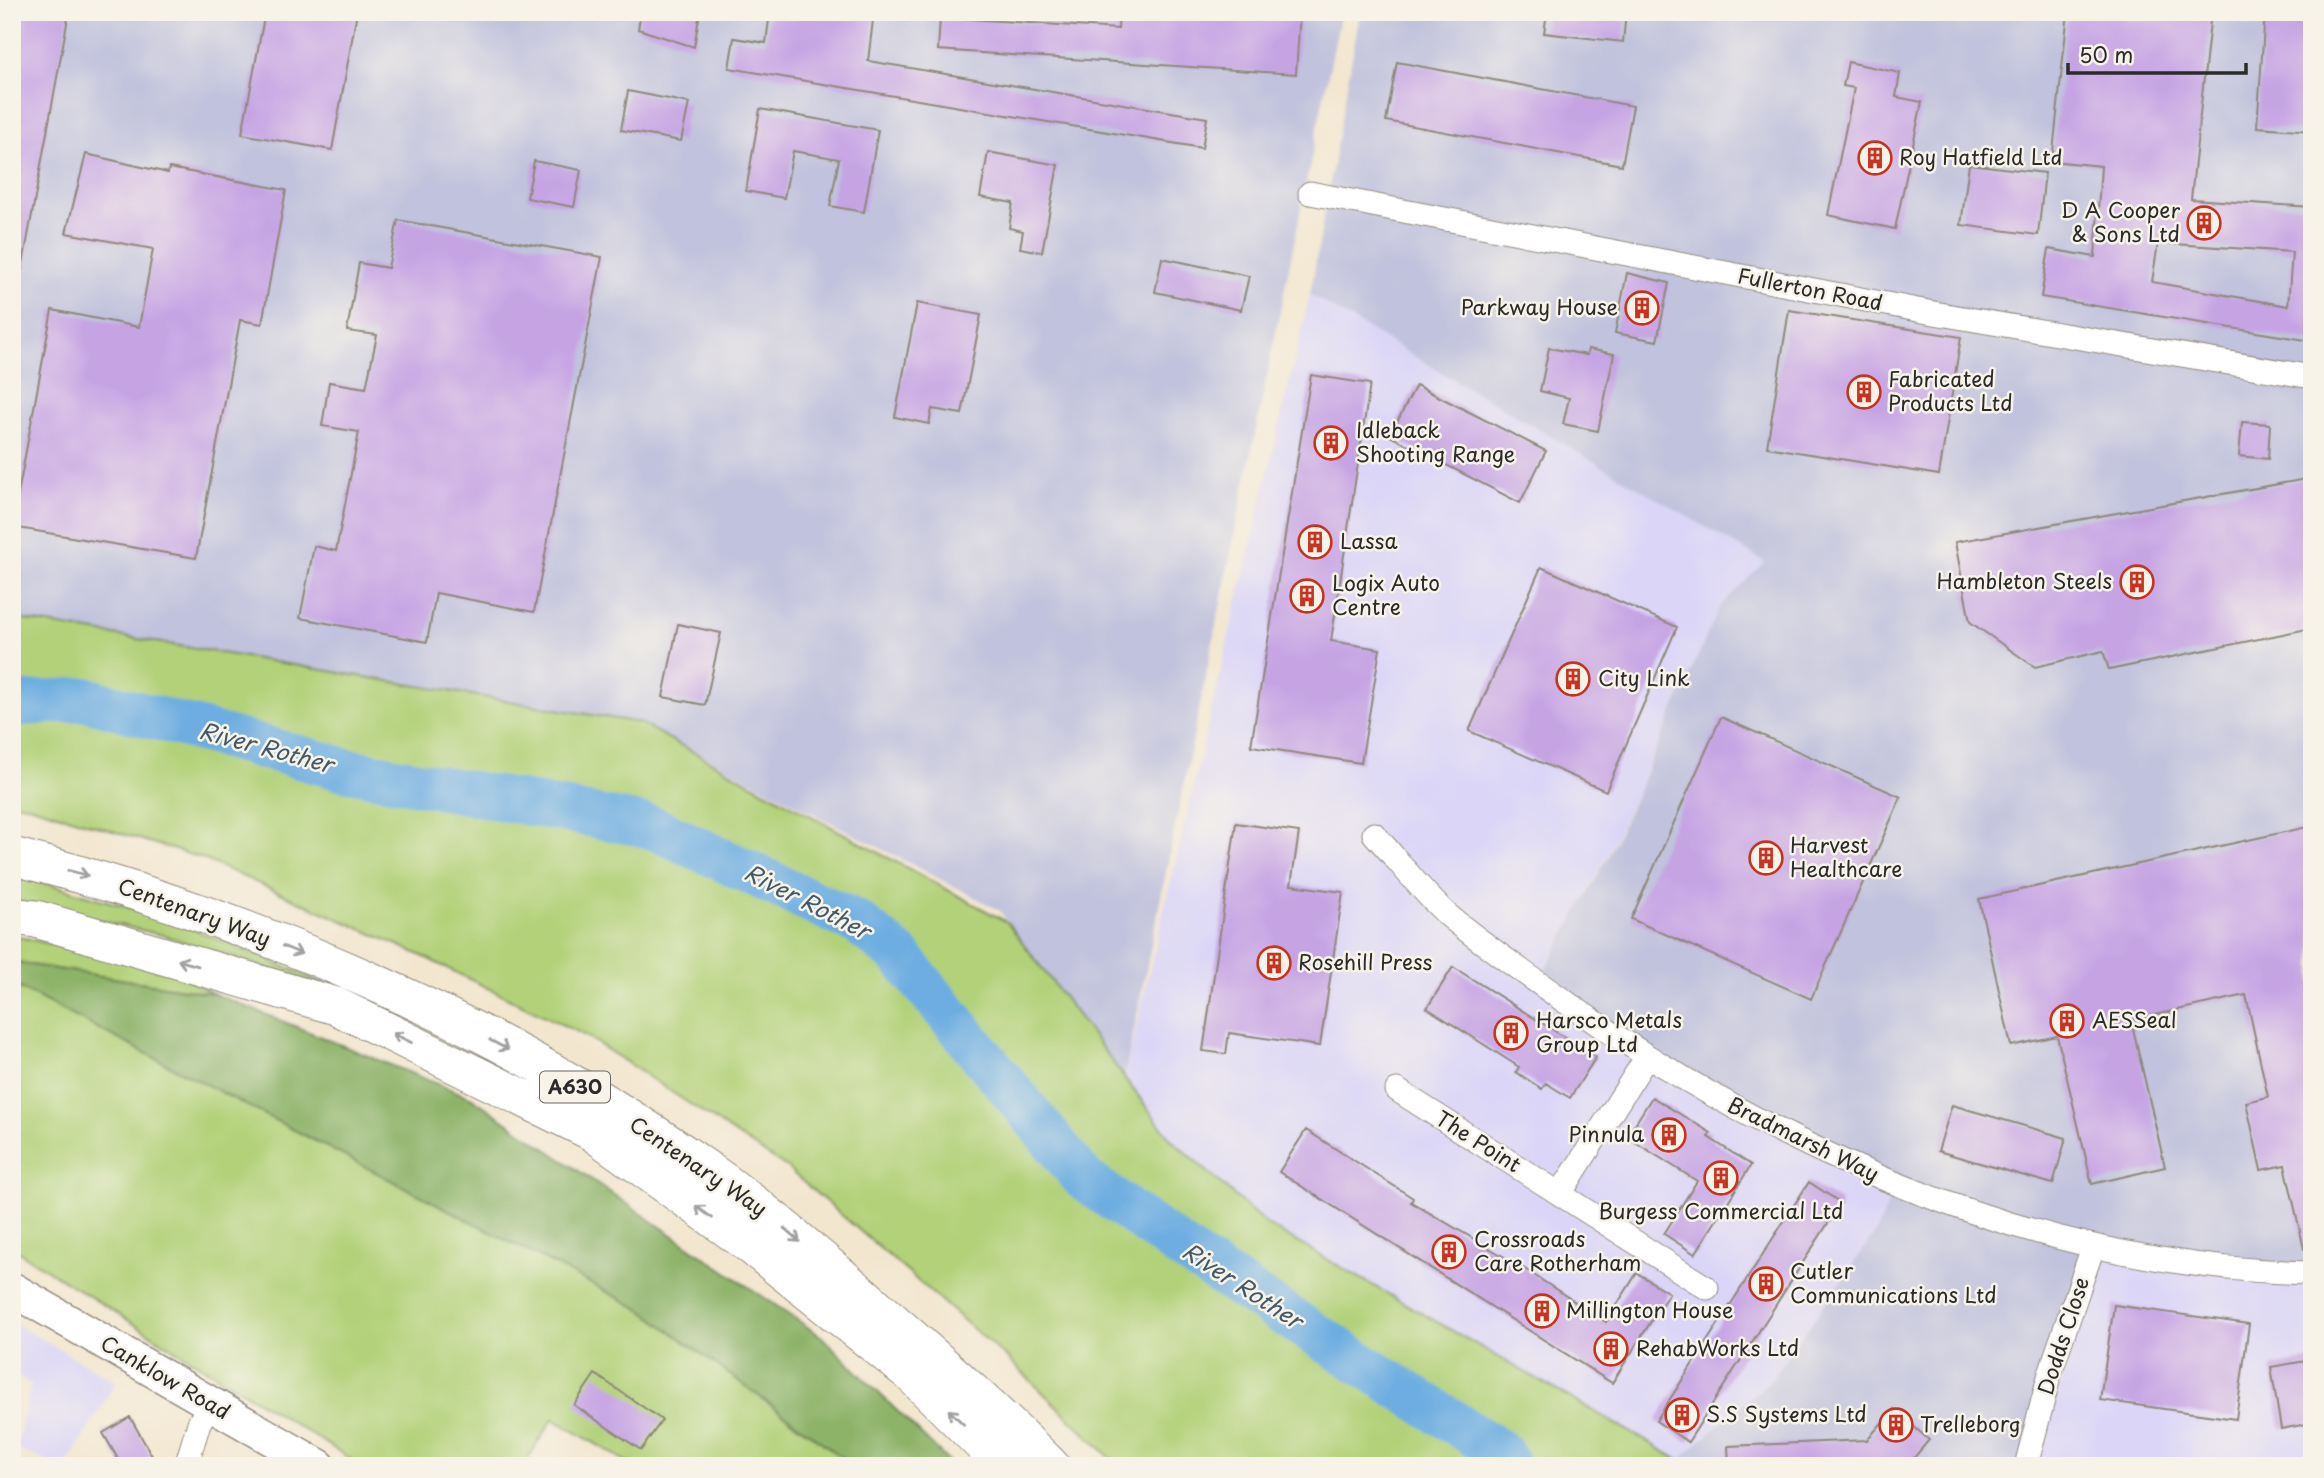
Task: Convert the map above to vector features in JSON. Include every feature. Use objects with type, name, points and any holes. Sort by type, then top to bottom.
[{"type":"main road","name":"Centenary Way","points":[[12,856],[106,880],[320,961],[409,1000],[570,1083],[715,1175],[766,1212],[994,1408],[1051,1466]]},
{"type":"main road","name":"Centenary Way","points":[[12,916],[36,919],[336,1006],[592,1132],[750,1245],[899,1364],[1004,1466]]},
{"type":"street","name":"Fullerton Road","points":[[1310,193],[1928,312],[2312,377]]},
{"type":"street","name":"Bradmarsh Way","points":[[1374,834],[1448,915],[1646,1058],[1780,1132],[1895,1185],[2093,1247],[2270,1272],[2312,1273]]},
{"type":"street","points":[[1560,1194],[1646,1058]]},
{"type":"street","name":"The Point","points":[[1396,1090],[1707,1288]]},
{"type":"street","name":"Dodds Close","points":[[2026,1466],[2050,1373],[2093,1247]]},
{"type":"street","name":"Canklow Road","points":[[12,1289],[319,1466]]},
{"type":"street","points":[[186,1466],[190,1447],[210,1404]]},
{"type":"shaded area","points":[[12,12],[1341,12],[1124,1078],[999,910],[640,723],[12,618]]},
{"type":"shaded area","points":[[1360,12],[2312,12],[2312,1273],[2093,1247],[2026,1466],[1680,1466],[1679,1460],[1772,1379],[1879,1227],[1894,1186],[1538,983],[1610,853],[1720,606],[1765,562],[1310,295]]},
{"type":"shaded area","points":[[1310,295],[1766,562],[1720,606],[1609,853],[1538,983],[1895,1185],[1879,1227],[1772,1379],[1679,1460],[1267,1225],[1170,1138],[1124,1078]]},
{"type":"shaded area","points":[[2093,1247],[2312,1268],[2312,1466],[2026,1466]]},
{"type":"shaded area","points":[[12,1322],[116,1382],[66,1466],[58,1466],[16,1449],[31,1385],[12,1371]]},
{"type":"green space","points":[[12,618],[640,723],[1007,922],[1170,1138],[1267,1225],[1679,1460],[1680,1466],[1119,1466],[1006,1357],[787,1168],[588,1037],[418,954],[201,858],[28,805],[12,803]]},
{"type":"green space","points":[[12,873],[171,920],[356,996],[162,935],[12,900]]},
{"type":"green space","points":[[12,935],[175,973],[215,994],[12,962]]},
{"type":"green space","points":[[12,962],[215,994],[472,1098],[822,1337],[953,1466],[854,1466],[642,1310],[20,988],[12,991]]},
{"type":"green space","points":[[20,988],[642,1310],[854,1466],[634,1466],[553,1419],[523,1466],[362,1466],[12,1248],[12,991]]},
{"type":"building","points":[[12,12],[69,12],[22,269],[12,268]]},
{"type":"building","points":[[265,12],[357,12],[332,150],[242,134]]},
{"type":"building","points":[[641,12],[700,12],[694,47],[638,29]]},
{"type":"building","points":[[770,12],[874,12],[868,61],[1207,118],[1202,148],[729,68],[734,38],[766,43]]},
{"type":"building","points":[[1119,12],[1300,12],[1296,74],[938,50],[940,17],[1118,29]]},
{"type":"building","points":[[1547,12],[1626,12],[1623,42],[1544,33]]},
{"type":"building","points":[[2068,12],[2211,12],[2191,199],[2312,207],[2312,341],[2041,297],[2049,249],[2095,257],[2101,166],[2052,161]],"holes":[[[2158,243],[2292,252],[2288,306],[2152,282]]]},
{"type":"building","points":[[2265,12],[2312,12],[2312,131],[2257,127]]},
{"type":"building","points":[[1397,62],[1633,106],[1622,165],[1386,121]]},
{"type":"building","name":"Roy Hatfield Ltd","points":[[1848,62],[1900,73],[1896,97],[1922,102],[1895,229],[1828,215],[1854,88],[1843,86]]},
{"type":"building","points":[[628,91],[689,103],[681,141],[621,130]]},
{"type":"building","points":[[760,109],[878,130],[864,212],[830,206],[839,159],[793,151],[784,198],[746,191]]},
{"type":"building","points":[[988,152],[1058,165],[1042,252],[1020,248],[1023,231],[1009,228],[1013,203],[980,197]]},
{"type":"building","points":[[86,154],[168,173],[169,168],[286,190],[262,324],[240,320],[196,558],[12,527],[52,310],[139,327],[153,249],[66,233]]},
{"type":"building","points":[[534,161],[581,170],[574,207],[527,198]]},
{"type":"building","points":[[1969,164],[2045,173],[2038,235],[1961,225]]},
{"type":"building","points":[[398,220],[602,257],[534,612],[436,593],[427,642],[300,618],[314,546],[336,551],[359,432],[322,426],[329,382],[366,388],[377,335],[347,331],[359,263],[388,268]]},
{"type":"building","points":[[1162,258],[1249,276],[1241,310],[1155,292]]},
{"type":"building","name":"Parkway House","points":[[1627,273],[1669,283],[1657,341],[1615,333]]},
{"type":"building","points":[[917,303],[981,315],[962,414],[932,409],[929,424],[895,417]]},
{"type":"building","name":"Fabricated Products Ltd","points":[[1789,310],[1961,337],[1939,475],[1767,447]]},
{"type":"building","points":[[1549,348],[1587,355],[1588,349],[1614,354],[1598,431],[1563,424],[1569,398],[1540,391]]},
{"type":"building","points":[[1311,375],[1370,384],[1331,641],[1380,649],[1361,763],[1251,746]]},
{"type":"building","points":[[1416,385],[1546,451],[1520,503],[1390,436]]},
{"type":"building","points":[[2242,422],[2270,424],[2268,459],[2239,456]]},
{"type":"building","name":"Hambleton Steels","points":[[2312,478],[2312,628],[2109,670],[2103,651],[2035,667],[1970,622],[1955,542]]},
{"type":"building","name":"City Link","points":[[1541,567],[1677,627],[1606,791],[1469,731]]},
{"type":"building","points":[[678,624],[721,633],[705,705],[663,697]]},
{"type":"building","name":"Harvest Healthcare","points":[[1721,717],[1901,797],[1811,999],[1631,919]]},
{"type":"building","name":"Rosehill Press","points":[[1236,823],[1299,832],[1291,885],[1343,892],[1320,1046],[1229,1033],[1226,1054],[1203,1051]]},
{"type":"building","name":"AESSeal","points":[[2312,826],[2312,1249],[2304,1249],[2285,1165],[2261,1170],[2246,1102],[2268,1097],[2246,995],[2131,1020],[2165,1167],[2092,1184],[2057,1036],[2011,1046],[1979,899]]},
{"type":"building","name":"Harsco Metals Group Ltd","points":[[1453,967],[1596,1057],[1570,1098],[1546,1083],[1542,1089],[1516,1072],[1519,1067],[1427,1008]]},
{"type":"building","points":[[1652,1097],[1711,1133],[1708,1137],[1751,1165],[1695,1254],[1664,1234],[1697,1181],[1627,1137]]},
{"type":"building","points":[[1952,1105],[2066,1138],[2053,1184],[1938,1151]]},
{"type":"building","points":[[1306,1130],[1413,1198],[1411,1202],[1520,1266],[1606,1322],[1637,1273],[1669,1293],[1612,1383],[1279,1172]]},
{"type":"building","points":[[1809,1182],[1841,1203],[1688,1442],[1656,1421]]},
{"type":"building","points":[[2114,1305],[2249,1324],[2236,1419],[2100,1400]]},
{"type":"building","points":[[2312,1360],[2312,1423],[2281,1429],[2271,1367]]},
{"type":"building","points":[[595,1374],[662,1420],[641,1450],[574,1405]]},
{"type":"building","name":"Trelleborg","points":[[1894,1409],[1929,1440],[1907,1466],[1729,1466],[1728,1446],[1867,1440]]},
{"type":"building","points":[[130,1417],[152,1456],[135,1466],[122,1466],[103,1433]]},
{"type":"waterway","name":"River Rother","points":[[12,705],[86,699],[343,769],[652,827],[858,923],[899,955],[1084,1179],[1194,1257],[1501,1452],[1509,1466]]},
{"type":"place","name":"Roy Hatfield Ltd","points":[[1875,158]]},
{"type":"place","name":"D A Cooper & Sons Ltd","points":[[2204,223]]},
{"type":"place","name":"Parkway House","points":[[1642,308]]},
{"type":"place","name":"Fabricated Products Ltd","points":[[1864,392]]},
{"type":"place","name":"Idleback Shooting Range","points":[[1331,443]]},
{"type":"place","name":"Lassa","points":[[1315,542]]},
{"type":"place","name":"Hambleton Steels","points":[[2137,582]]},
{"type":"place","name":"Logix Auto Centre","points":[[1307,596]]},
{"type":"place","name":"City Link","points":[[1573,679]]},
{"type":"place","name":"Harvest Healthcare","points":[[1766,858]]},
{"type":"place","name":"Rosehill Press","points":[[1274,963]]},
{"type":"place","name":"AESSeal","points":[[2067,1021]]},
{"type":"place","name":"Harsco Metals Group Ltd","points":[[1511,1033]]},
{"type":"place","name":"Pinnula","points":[[1669,1135]]},
{"type":"place","name":"Burgess Commercial Ltd","points":[[1721,1178]]},
{"type":"place","name":"Crossroads Care Rotherham","points":[[1449,1252]]},
{"type":"place","name":"Cutler Communications Ltd","points":[[1766,1284]]},
{"type":"place","name":"Millington House","points":[[1542,1311]]},
{"type":"place","name":"RehabWorks Ltd","points":[[1611,1349]]},
{"type":"place","name":"S.S Systems Ltd","points":[[1682,1415]]},
{"type":"place","name":"Trelleborg","points":[[1896,1425]]}]
